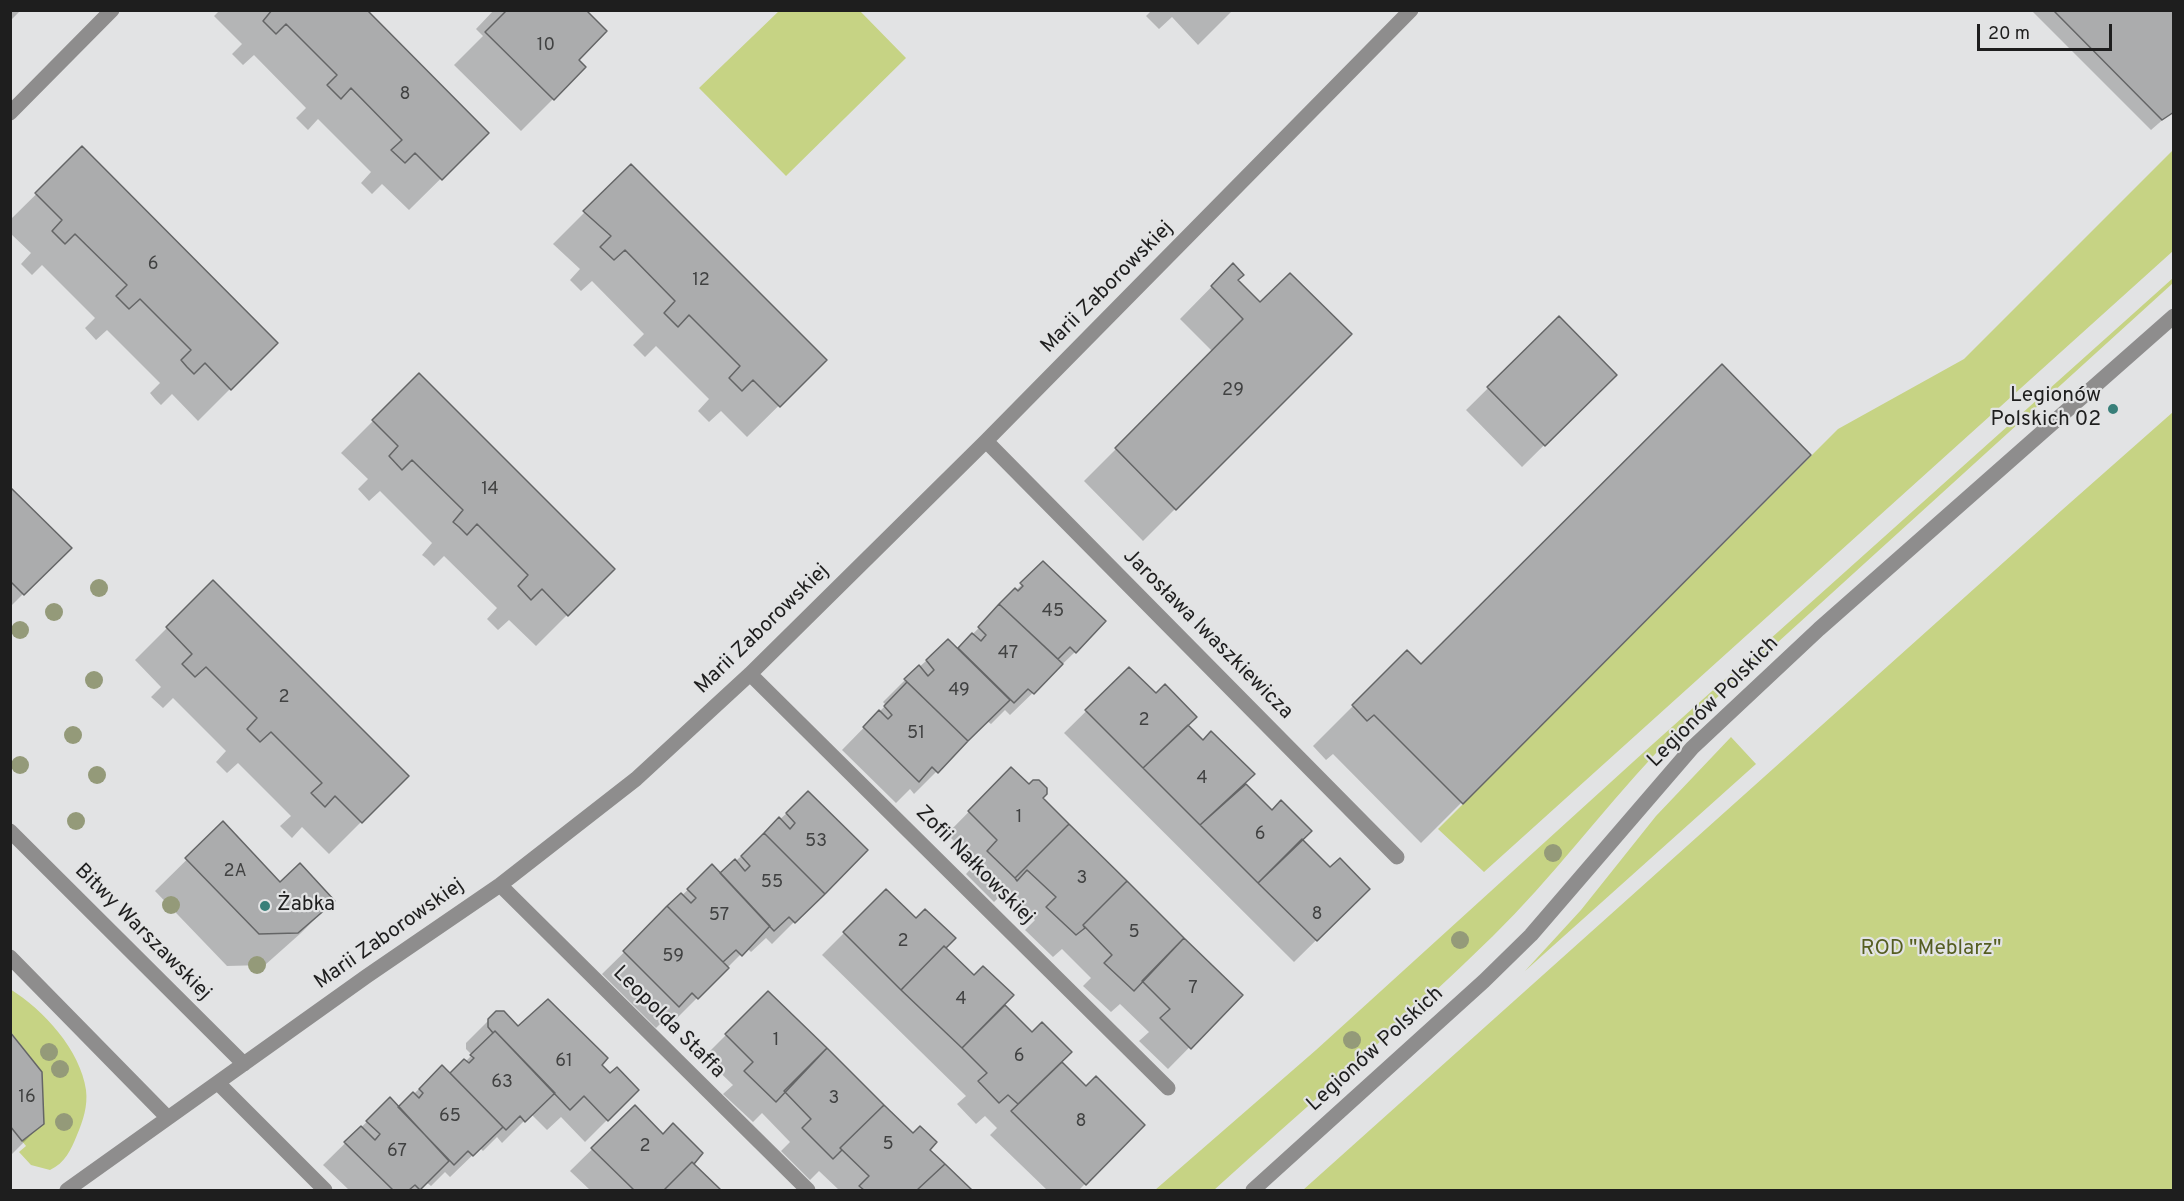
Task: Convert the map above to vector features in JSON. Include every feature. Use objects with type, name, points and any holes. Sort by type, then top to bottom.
[{"type":"street","points":[[10,113],[112,10]]},
{"type":"street","name":"Marii Zaborowskiej","points":[[67,1191],[500,885],[636,779],[750,674],[986,441],[1411,10]]},
{"type":"street","name":"Legionów Polskich","points":[[1253,1191],[1484,981],[1531,935],[1692,748],[1819,629],[2174,316]]},
{"type":"street","name":"Jarosława Iwaszkiewicza","points":[[986,441],[1397,857]]},
{"type":"street","name":"Zofii Nałkowskiej","points":[[750,674],[1168,1088]]},
{"type":"street","name":"Bitwy Warszawskiej","points":[[10,831],[244,1064]]},
{"type":"street","name":"Leopolda Staffa","points":[[500,885],[808,1191]]},
{"type":"street","points":[[10,957],[168,1118]]},
{"type":"street","points":[[218,1083],[325,1191]]},
{"type":"green space","points":[[780,10],[860,11],[906,58],[786,176],[699,88]]},
{"type":"green space","points":[[2173,150],[2173,251],[1484,872],[1438,829],[1838,429],[1964,359]]},
{"type":"green space","points":[[2173,278],[2173,283],[1656,753],[1515,914],[1425,1001],[1355,1064],[1214,1190],[1155,1190],[1316,1050],[1644,752]]},
{"type":"green space","name":"ROD \"Meblarz\"","points":[[2173,412],[2173,1190],[1303,1190],[2062,510]]},
{"type":"green space","points":[[1731,737],[1756,764],[1525,971],[1581,910],[1656,816]]},
{"type":"green space","points":[[10,989],[35,1008],[58,1032],[76,1060],[86,1090],[84,1113],[72,1146],[64,1160],[50,1170],[31,1165],[19,1152],[26,1146],[22,1141],[44,1124],[42,1072],[11,1032]]},
{"type":"building","points":[[272,10],[367,10],[489,133],[442,180],[415,153],[405,163],[391,150],[402,140],[351,88],[341,99],[327,85],[337,75],[286,24],[276,34],[263,21]]},
{"type":"building","points":[[507,10],[586,10],[607,31],[579,60],[586,67],[554,100],[485,32]]},
{"type":"building","points":[[2053,10],[2174,10],[2174,112],[2162,120]]},
{"type":"building","points":[[82,146],[278,343],[231,390],[205,363],[194,374],[181,360],[191,350],[140,299],[129,309],[116,296],[127,285],[75,234],[65,244],[52,231],[62,220],[35,193]]},
{"type":"building","points":[[631,164],[827,360],[780,407],[753,380],[742,391],[729,378],[740,366],[689,315],[678,327],[664,313],[675,301],[625,250],[614,260],[600,247],[611,236],[583,211]]},
{"type":"building","points":[[1233,263],[1244,275],[1238,280],[1260,302],[1290,273],[1352,334],[1176,510],[1115,448],[1243,319],[1211,286]]},
{"type":"building","points":[[1559,316],[1617,375],[1545,446],[1487,387]]},
{"type":"building","points":[[1722,364],[1811,455],[1463,804],[1374,715],[1367,721],[1352,705],[1407,650],[1421,664]]},
{"type":"building","points":[[419,373],[615,569],[568,616],[542,589],[531,600],[518,586],[528,575],[477,524],[467,535],[453,522],[463,510],[412,460],[402,470],[389,456],[398,446],[372,420]]},
{"type":"building","points":[[10,487],[72,548],[24,595],[10,581]]},
{"type":"building","points":[[1043,561],[1106,621],[1076,653],[1070,647],[1058,659],[999,604],[1015,588],[1018,591],[1023,586],[1020,583]]},
{"type":"building","points":[[213,580],[409,776],[362,823],[335,796],[325,807],[311,793],[322,783],[271,732],[260,742],[247,729],[257,718],[206,667],[195,677],[182,664],[192,654],[166,627]]},
{"type":"building","points":[[999,604],[1063,664],[1034,694],[1028,689],[1014,703],[958,648],[972,633],[981,641],[986,635],[978,627]]},
{"type":"building","points":[[948,639],[1010,700],[968,741],[904,679],[919,665],[928,676],[934,670],[926,660]]},
{"type":"building","points":[[1129,667],[1156,693],[1165,684],[1197,717],[1143,768],[1085,710]]},
{"type":"building","points":[[907,682],[968,741],[938,773],[932,767],[919,782],[863,727],[879,710],[888,719],[892,715],[884,706]]},
{"type":"building","points":[[1188,725],[1203,740],[1211,731],[1255,774],[1200,825],[1143,768]]},
{"type":"building","points":[[1011,767],[1029,784],[1033,780],[1039,780],[1047,788],[1047,794],[1043,798],[1069,824],[1015,878],[987,851],[997,840],[968,811]]},
{"type":"building","points":[[1246,784],[1272,810],[1281,800],[1312,831],[1258,883],[1200,825]]},
{"type":"building","points":[[808,791],[868,850],[825,894],[764,833],[779,817],[790,829],[795,823],[786,813]]},
{"type":"building","points":[[223,821],[280,882],[300,863],[335,901],[298,933],[259,934],[185,858]]},
{"type":"building","points":[[1069,824],[1127,881],[1076,935],[1046,907],[1056,897],[1027,870],[1017,881],[1015,878]]},
{"type":"building","points":[[764,833],[825,894],[795,923],[789,917],[774,931],[720,873],[735,859],[745,871],[750,866],[741,856]]},
{"type":"building","points":[[1302,839],[1330,867],[1340,858],[1370,889],[1317,941],[1258,883]]},
{"type":"building","points":[[712,864],[770,926],[742,956],[736,950],[723,962],[667,906],[681,893],[691,903],[696,898],[687,889]]},
{"type":"building","points":[[1127,881],[1184,938],[1134,991],[1104,963],[1112,955],[1083,925]]},
{"type":"building","points":[[886,889],[916,918],[925,909],[956,938],[946,948],[944,946],[901,990],[843,932]]},
{"type":"building","points":[[667,906],[729,968],[698,999],[692,993],[679,1007],[623,951]]},
{"type":"building","points":[[1184,938],[1243,995],[1191,1049],[1160,1018],[1170,1009],[1142,981]]},
{"type":"building","points":[[944,946],[974,975],[983,966],[1014,995],[962,1048],[901,990]]},
{"type":"building","points":[[768,991],[827,1048],[776,1102],[744,1071],[753,1062],[725,1034]]},
{"type":"building","points":[[548,999],[608,1058],[602,1065],[610,1073],[617,1067],[639,1090],[608,1121],[584,1096],[570,1110],[495,1031],[493,1033],[488,1027],[488,1019],[496,1011],[504,1011],[518,1026]]},
{"type":"building","points":[[1005,1005],[1032,1032],[1042,1022],[1072,1052],[1018,1104],[1008,1095],[999,1103],[978,1081],[987,1073],[962,1048]]},
{"type":"building","points":[[495,1031],[555,1093],[525,1122],[520,1116],[506,1130],[450,1073],[464,1059],[469,1063],[474,1058],[470,1055]]},
{"type":"building","points":[[10,1032],[42,1072],[44,1124],[22,1141],[10,1126]]},
{"type":"building","points":[[827,1048],[884,1105],[840,1148],[842,1150],[833,1159],[802,1128],[811,1119],[784,1091]]},
{"type":"building","points":[[1062,1062],[1086,1086],[1096,1076],[1145,1125],[1086,1185],[1011,1111]]},
{"type":"building","points":[[442,1065],[503,1127],[473,1156],[468,1151],[454,1165],[398,1107],[413,1092],[419,1098],[423,1093],[419,1089]]},
{"type":"building","points":[[390,1097],[449,1161],[420,1190],[415,1185],[409,1190],[393,1190],[344,1142],[361,1126],[375,1140],[380,1134],[366,1121]]},
{"type":"building","points":[[635,1105],[663,1134],[673,1123],[703,1153],[664,1190],[634,1190],[591,1148]]},
{"type":"building","points":[[884,1105],[913,1133],[920,1126],[937,1142],[930,1150],[945,1164],[917,1190],[864,1190],[859,1186],[869,1176],[840,1148]]},
{"type":"building","points":[[692,1162],[694,1164],[721,1190],[664,1190]]},
{"type":"building","points":[[945,1164],[972,1190],[917,1190]]},
{"type":"place","name":"Legionów Polskich 02","points":[[2113,409]]},
{"type":"place","name":"Żabka","points":[[265,906]]}]
